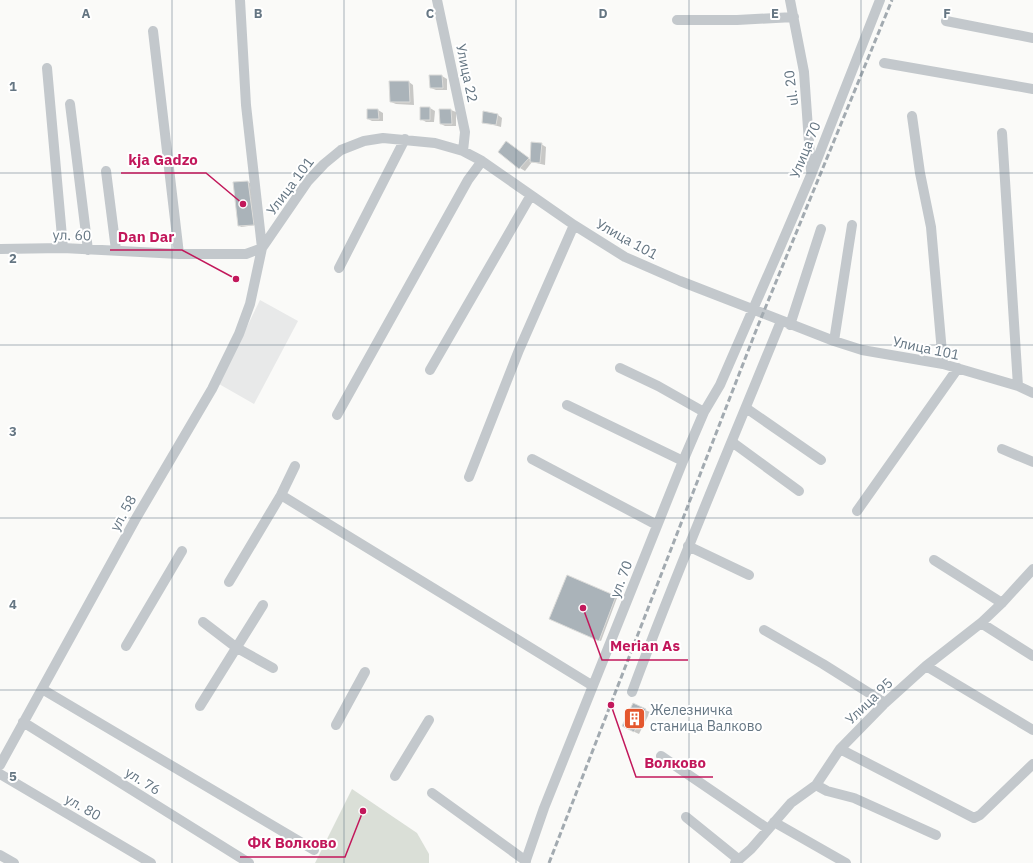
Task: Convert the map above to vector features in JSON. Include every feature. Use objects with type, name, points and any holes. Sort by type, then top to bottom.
[{"type":"street","points":[[240,0],[246,105],[262,248]]},
{"type":"street","name":"Улица 22","points":[[437,0],[465,132],[463,151]]},
{"type":"street","name":"ul. 20","points":[[790,0],[806,90],[811,175]]},
{"type":"street","name":"Улица 70","points":[[752,309],[811,175],[880,0]]},
{"type":"street","points":[[677,20],[737,20],[794,17]]},
{"type":"street","points":[[946,21],[1033,38]]},
{"type":"street","points":[[153,31],[179,254]]},
{"type":"street","points":[[884,63],[1033,89]]},
{"type":"street","points":[[47,68],[63,248]]},
{"type":"street","points":[[70,104],[88,250]]},
{"type":"street","points":[[912,116],[920,173],[931,227],[943,364]]},
{"type":"street","points":[[1002,133],[1018,386]]},
{"type":"street","name":"Улица 101","points":[[262,248],[308,181],[324,164],[341,150],[364,141],[384,138],[435,143],[463,151],[482,161],[532,194],[574,225],[625,257],[680,281],[786,323],[862,350],[943,364],[1018,386],[1033,393]]},
{"type":"street","points":[[339,268],[405,139]]},
{"type":"street","points":[[337,415],[468,180],[482,161]]},
{"type":"street","points":[[106,171],[116,250]]},
{"type":"street","points":[[430,370],[532,194]]},
{"type":"street","points":[[469,477],[519,350],[574,225]]},
{"type":"street","points":[[834,341],[852,225]]},
{"type":"street","points":[[632,692],[688,546],[746,408],[786,323],[821,229]]},
{"type":"street","name":"ул. 60","points":[[0,249],[63,248],[179,254],[246,254],[262,248]]},
{"type":"street","name":"ул. 58","points":[[0,765],[135,520],[212,389],[225,364],[245,319],[262,248]]},
{"type":"street","name":"ул. 70","points":[[526,862],[544,808],[594,686],[657,524],[704,412],[720,385],[752,309]]},
{"type":"street","points":[[620,368],[658,386],[704,412]]},
{"type":"street","points":[[857,511],[958,368]]},
{"type":"street","points":[[567,405],[683,461]]},
{"type":"street","points":[[746,408],[821,460]]},
{"type":"street","points":[[732,442],[799,491]]},
{"type":"street","points":[[1002,449],[1033,462]]},
{"type":"street","points":[[532,459],[657,524]]},
{"type":"street","points":[[229,582],[281,495],[295,466]]},
{"type":"street","points":[[281,495],[594,686]]},
{"type":"street","points":[[688,546],[749,575]]},
{"type":"street","points":[[126,646],[182,551]]},
{"type":"street","points":[[934,560],[1002,603]]},
{"type":"street","name":"Улица 95","points":[[737,861],[751,849],[791,803],[816,785],[840,749],[885,703],[926,666],[981,623],[1002,603],[1033,569]]},
{"type":"street","points":[[200,706],[263,605]]},
{"type":"street","points":[[203,622],[237,648],[273,668]]},
{"type":"street","points":[[981,623],[1033,656]]},
{"type":"street","points":[[764,630],[823,664],[885,703]]},
{"type":"street","points":[[926,666],[1033,730]]},
{"type":"street","points":[[336,724],[365,672]]},
{"type":"street","points":[[42,689],[314,850]]},
{"type":"street","points":[[396,776],[429,720]]},
{"type":"street","name":"ул. 76","points":[[23,722],[249,863]]},
{"type":"street","points":[[840,749],[974,818],[980,815],[1033,764]]},
{"type":"street","points":[[661,756],[771,826],[846,863]]},
{"type":"street","name":"ул. 80","points":[[0,774],[152,863]]},
{"type":"street","points":[[816,785],[827,791],[854,798],[936,835]]},
{"type":"street","points":[[432,793],[526,862]]},
{"type":"street","points":[[686,817],[737,861]]},
{"type":"street","points":[[0,855],[14,863]]},
{"type":"shaded area","points":[[260,300],[298,321],[254,404],[219,384]]},
{"type":"shaded area","points":[[352,789],[417,833],[429,854],[429,863],[315,863]]},
{"type":"building","points":[[429,75],[442,75],[443,88],[430,88]]},
{"type":"building","points":[[389,81],[409,81],[410,102],[390,102]]},
{"type":"building","points":[[420,107],[430,107],[430,120],[420,120]]},
{"type":"building","points":[[367,109],[378,109],[379,119],[367,119]]},
{"type":"building","points":[[439,109],[451,109],[452,124],[440,124]]},
{"type":"building","points":[[483,111],[498,114],[496,125],[482,123]]},
{"type":"building","points":[[506,141],[529,158],[519,169],[498,152]]},
{"type":"building","points":[[531,142],[542,143],[540,163],[530,162]]},
{"type":"building","points":[[248,181],[254,225],[238,226],[233,182]]},
{"type":"building","points":[[567,575],[616,596],[599,641],[549,619]]},
{"type":"building","name":"Железничка станица Валково","points":[[633,703],[646,709],[634,732],[622,726]]},
{"type":"railway","points":[[549,863],[757,328],[892,0]]},
{"type":"place","name":"kja Gadzo","points":[[243,204]]},
{"type":"place","name":"Dan Dar","points":[[236,279]]},
{"type":"place","name":"Merian As","points":[[583,608]]},
{"type":"place","name":"Волково","points":[[611,705]]},
{"type":"place","name":"Железничка станица Валково","points":[[634,718]]},
{"type":"place","name":"ФК Волково","points":[[363,811]]}]
